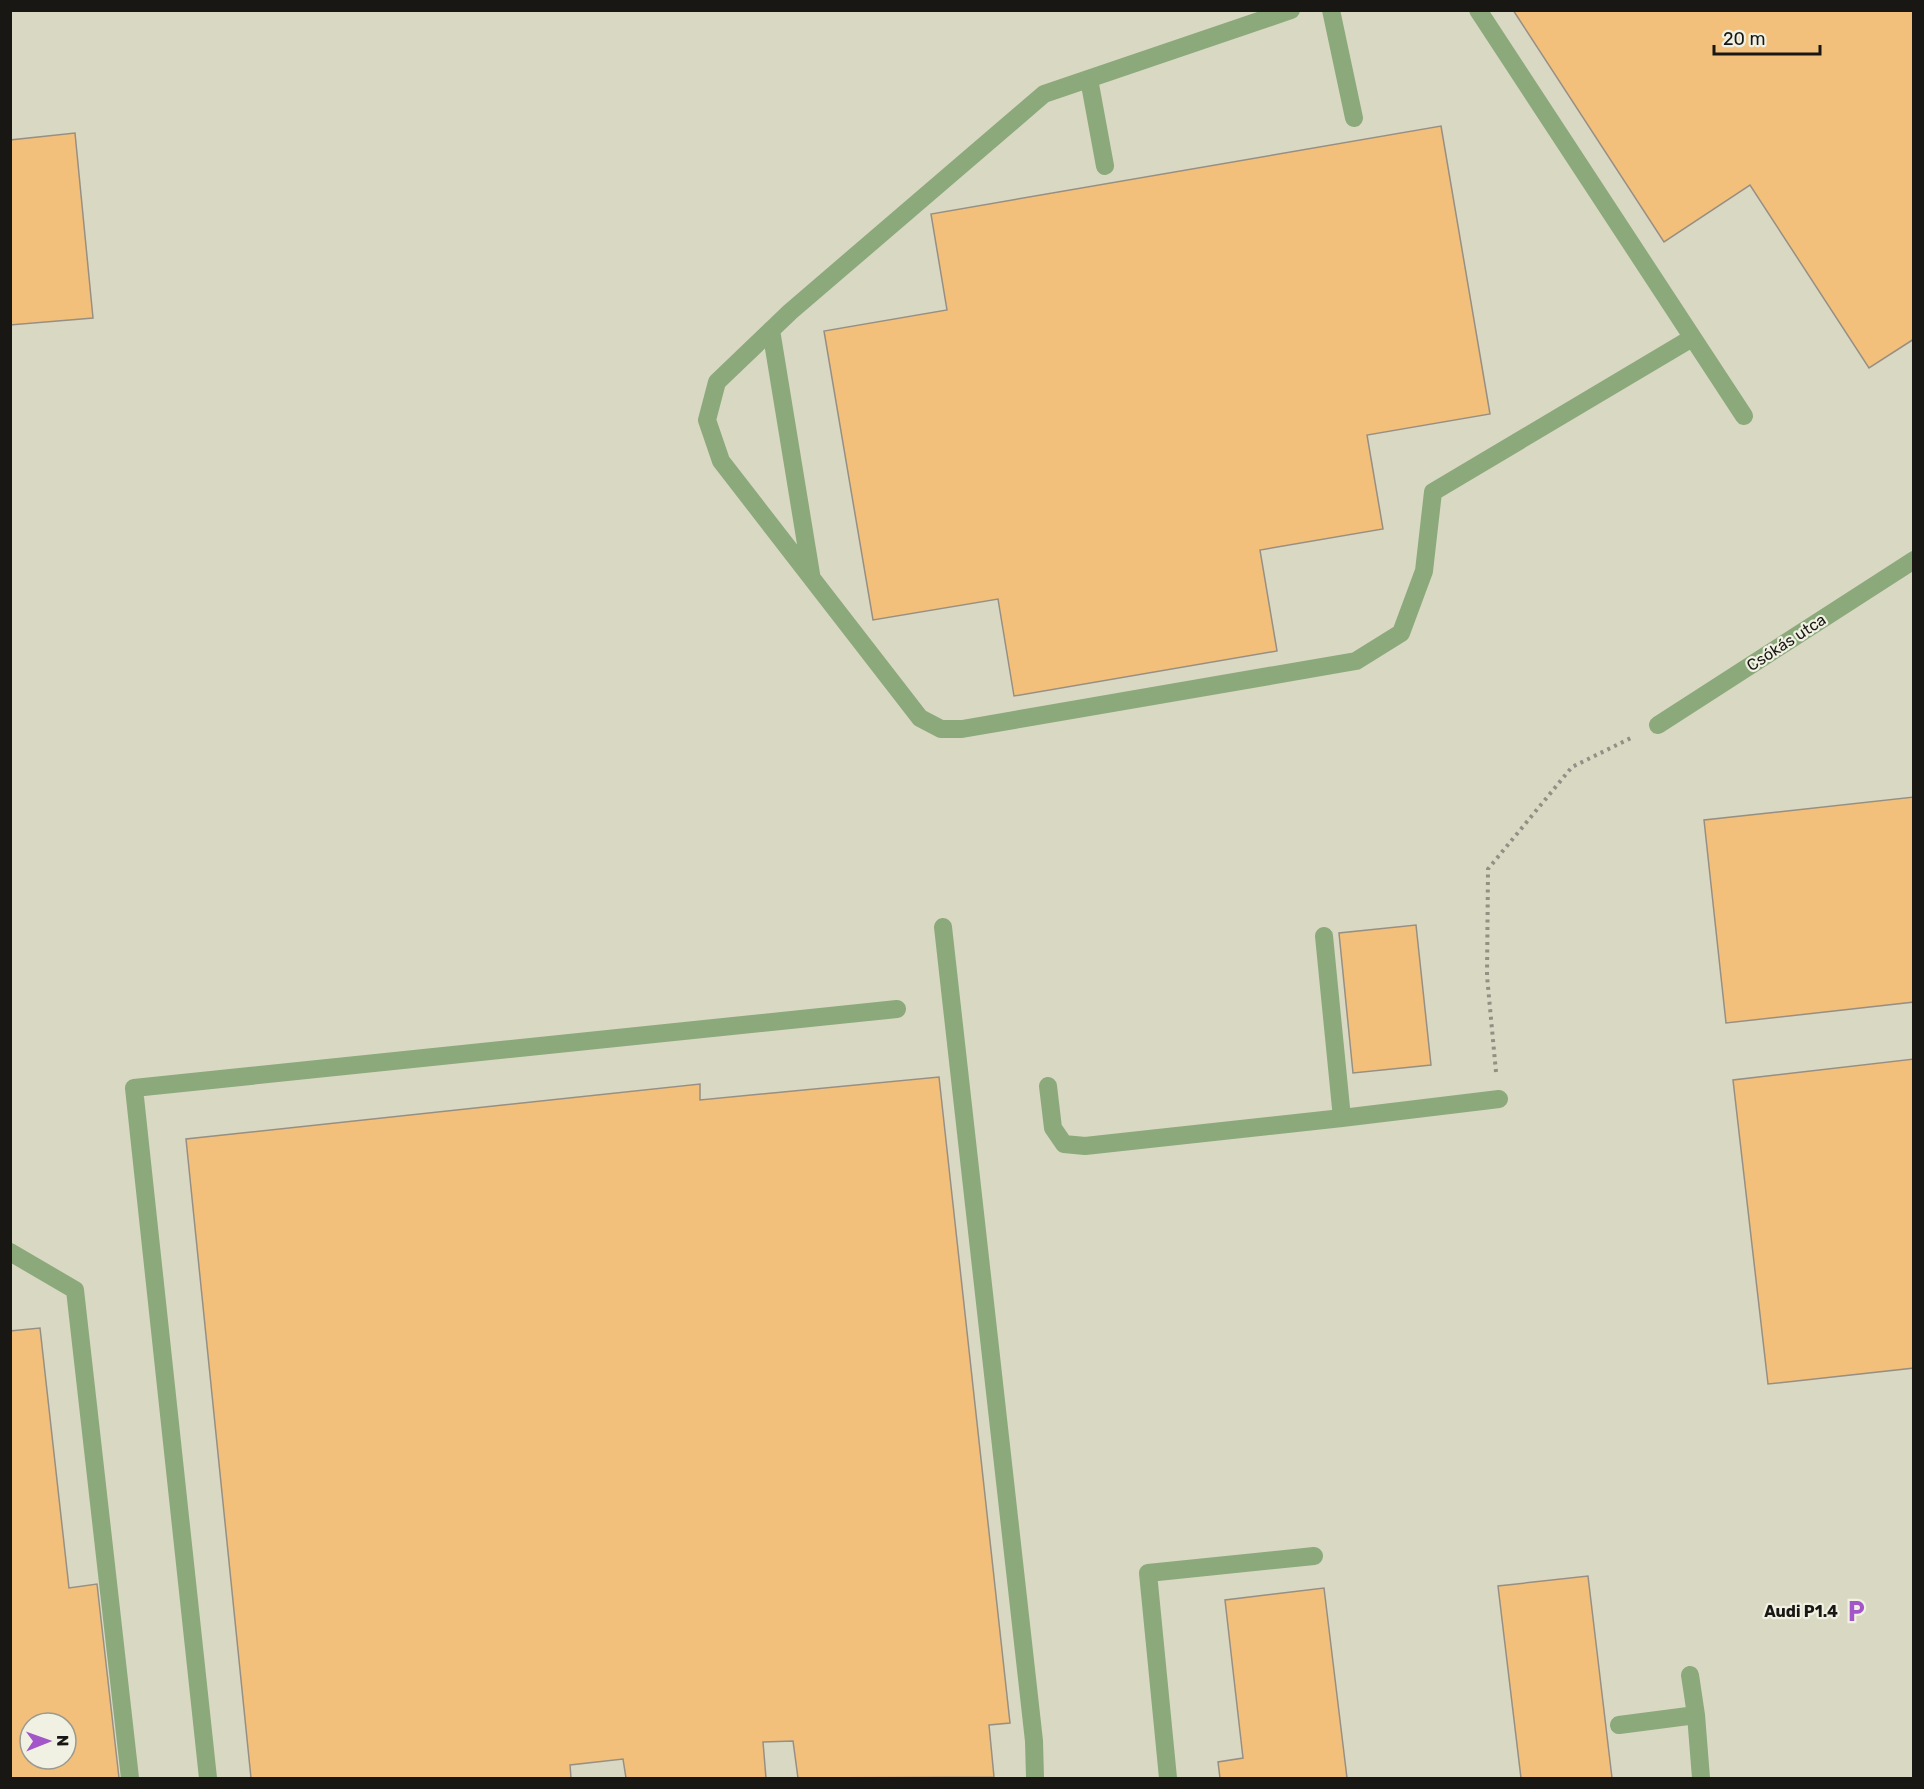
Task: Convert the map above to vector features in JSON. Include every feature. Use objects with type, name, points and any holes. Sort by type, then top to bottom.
[{"type":"street","points":[[1291,10],[1044,94],[799,304],[717,382],[706,420],[721,461],[920,718],[941,729],[962,729],[1356,661],[1401,633],[1424,571],[1433,492],[1692,338]]},
{"type":"street","points":[[1331,10],[1354,118]]},
{"type":"street","points":[[1478,10],[1744,416]]},
{"type":"street","points":[[1089,79],[1105,166]]},
{"type":"street","points":[[771,330],[811,577]]},
{"type":"street","name":"Csókás utca","points":[[1658,725],[1914,560]]},
{"type":"street","points":[[943,927],[1034,1741],[1035,1779]]},
{"type":"street","points":[[1324,936],[1342,1118]]},
{"type":"street","points":[[208,1779],[134,1088],[897,1009]]},
{"type":"street","points":[[1048,1086],[1053,1128],[1064,1144],[1085,1146],[1499,1099]]},
{"type":"street","points":[[10,1252],[75,1290],[130,1779]]},
{"type":"street","points":[[1168,1779],[1148,1573],[1314,1556]]},
{"type":"street","points":[[1690,1675],[1701,1779]]},
{"type":"street","points":[[1619,1725],[1696,1715]]},
{"type":"path","points":[[1499,1099],[1487,976],[1488,869],[1572,767],[1658,725]]},
{"type":"shaded area","points":[[11,11],[1913,11],[1913,1778],[11,1778]]},
{"type":"building","points":[[1513,10],[1914,10],[1914,339],[1869,368],[1750,185],[1664,242]]},
{"type":"building","points":[[1441,126],[1490,414],[1367,435],[1383,529],[1260,550],[1277,651],[1014,696],[998,599],[873,620],[824,331],[947,310],[931,214]]},
{"type":"building","points":[[75,133],[93,318],[10,325],[10,140]]},
{"type":"building","points":[[1914,797],[1914,1002],[1726,1023],[1704,820]]},
{"type":"building","points":[[1416,925],[1431,1065],[1353,1073],[1339,933]]},
{"type":"building","points":[[1914,1059],[1914,1368],[1768,1384],[1733,1080]]},
{"type":"building","points":[[939,1077],[1010,1723],[989,1725],[994,1777],[798,1778],[793,1741],[763,1742],[766,1778],[626,1778],[623,1759],[570,1765],[571,1778],[251,1778],[186,1139],[700,1084],[700,1100]]},
{"type":"building","points":[[40,1328],[69,1588],[97,1584],[119,1778],[10,1778],[10,1331]]},
{"type":"building","points":[[1588,1576],[1612,1778],[1521,1778],[1498,1586]]},
{"type":"building","points":[[1324,1588],[1347,1778],[1220,1778],[1218,1762],[1243,1758],[1225,1600]]},
{"type":"place","name":"Audi P1.4","points":[[1856,1611]]}]
